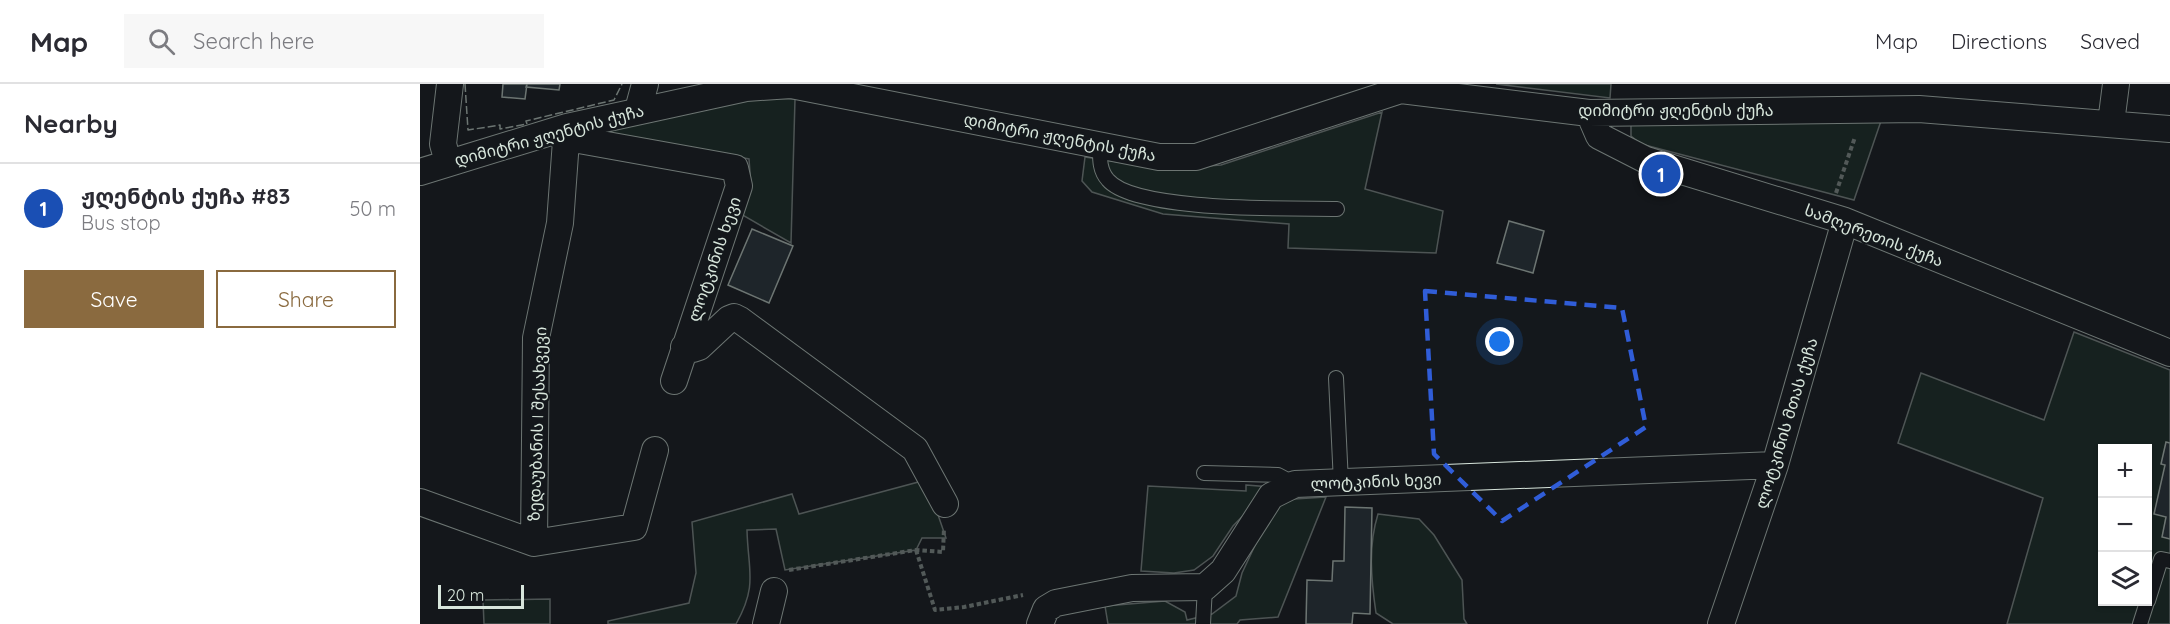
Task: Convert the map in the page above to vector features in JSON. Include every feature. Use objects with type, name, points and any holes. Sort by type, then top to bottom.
[{"type":"street","points":[[437,150],[450,84]]},
{"type":"street","points":[[638,110],[645,84]]},
{"type":"street","points":[[2111,123],[2116,84]]},
{"type":"street","name":"დიმიტრი ჟღენტის ქუჩა","points":[[420,172],[437,150],[567,127],[746,88],[791,85],[1159,158],[1196,156],[1400,87],[1589,113],[1919,109],[2170,129]]},
{"type":"street","name":"სამღერეთის ქუჩა","points":[[1589,113],[1599,136],[1646,160],[1837,219],[2170,353]]},
{"type":"street","name":"ლოტკინის ხევი","points":[[567,127],[579,140],[735,168],[739,186],[674,381]]},
{"type":"street","name":"ზედაუბანის I შესახვევი","points":[[534,543],[536,338],[560,223],[567,127]]},
{"type":"street","name":"ლოტკინის მთას ქუჩა","points":[[1721,624],[1775,465],[1837,219]]},
{"type":"street","name":"ლოტკინის ხევი","points":[[684,347],[693,349],[699,347],[729,319],[734,317],[740,320],[915,449],[945,504]]},
{"type":"street","points":[[420,502],[534,543],[634,527],[655,450]]},
{"type":"street","name":"ლოტკინის ხევი","points":[[1204,587],[1223,570],[1271,496],[1295,484],[1775,465]]},
{"type":"street","points":[[1040,624],[1046,609],[1056,603],[1132,588],[1204,587]]},
{"type":"street","points":[[766,624],[774,591]]},
{"type":"lane","points":[[1100,146],[1100,166],[1108,181],[1121,190],[1180,205],[1337,209]]},
{"type":"lane","points":[[1336,378],[1341,483]]},
{"type":"lane","points":[[1204,473],[1278,475],[1295,484]]},
{"type":"lane","points":[[2152,586],[2161,559],[2170,561]]},
{"type":"lane","points":[[1203,624],[1204,587]]},
{"type":"lane","points":[[2140,624],[2145,606]]},
{"type":"path","points":[[1837,219],[1864,109]]},
{"type":"path","points":[[774,591],[785,570],[916,550],[943,552],[945,504]]},
{"type":"path","points":[[916,550],[935,610],[964,607],[1030,593]]},
{"type":"highlighted area","points":[[1425,291],[1622,308],[1646,427],[1502,521],[1434,454]]},
{"type":"green space","points":[[1496,84],[1611,84],[1610,98]]},
{"type":"green space","points":[[739,97],[795,99],[791,243],[739,213],[751,186],[749,159],[596,132]]},
{"type":"green space","points":[[1382,112],[1365,189],[1443,211],[1436,253],[1288,248],[1289,224],[1163,214],[1092,192],[1082,181],[1085,157],[1166,169],[1221,165]]},
{"type":"green space","points":[[1881,121],[1854,200],[1641,144],[1631,136],[1631,123]]},
{"type":"green space","points":[[2074,332],[2170,370],[2170,624],[2007,624],[2043,498],[1898,443],[1921,373],[2044,420]]},
{"type":"green space","points":[[926,480],[946,538],[922,538],[916,550],[785,570],[776,529],[747,530],[749,588],[747,599],[736,624],[608,624],[608,621],[689,603],[696,573],[692,522],[792,494],[799,514]]},
{"type":"green space","points":[[1246,485],[1271,487],[1233,526],[1213,556],[1194,570],[1174,573],[1141,571],[1148,486],[1246,491]]},
{"type":"green space","points":[[1326,497],[1278,617],[1240,620],[1237,624],[1108,624],[1105,606],[1165,601],[1185,612],[1187,620],[1212,614],[1236,596],[1242,573],[1274,505],[1294,499]]},
{"type":"green space","points":[[1378,514],[1419,519],[1434,535],[1462,580],[1464,619],[1467,624],[1393,624],[1376,613],[1371,563]]},
{"type":"green space","points":[[550,599],[550,624],[484,624],[483,600]]},
{"type":"building","points":[[503,84],[527,84],[525,99],[502,97]]},
{"type":"building","points":[[527,84],[560,84],[559,90],[526,87]]},
{"type":"building","points":[[1509,221],[1544,231],[1533,273],[1497,263]]},
{"type":"building","points":[[752,229],[793,246],[769,303],[728,285]]},
{"type":"building","points":[[2166,442],[2170,443],[2170,539],[2162,537],[2166,517],[2154,514],[2165,465],[2161,464]]},
{"type":"building","points":[[1345,507],[1372,508],[1370,614],[1353,613],[1352,624],[1306,624],[1307,580],[1332,581],[1333,561],[1344,561]]},
{"type":"fence","points":[[465,84],[468,130],[500,125],[500,129],[527,124],[526,121],[614,100],[622,84]]},
{"type":"place","name":"ჟღენტის ქუჩა #83","points":[[1661,174]]}]
